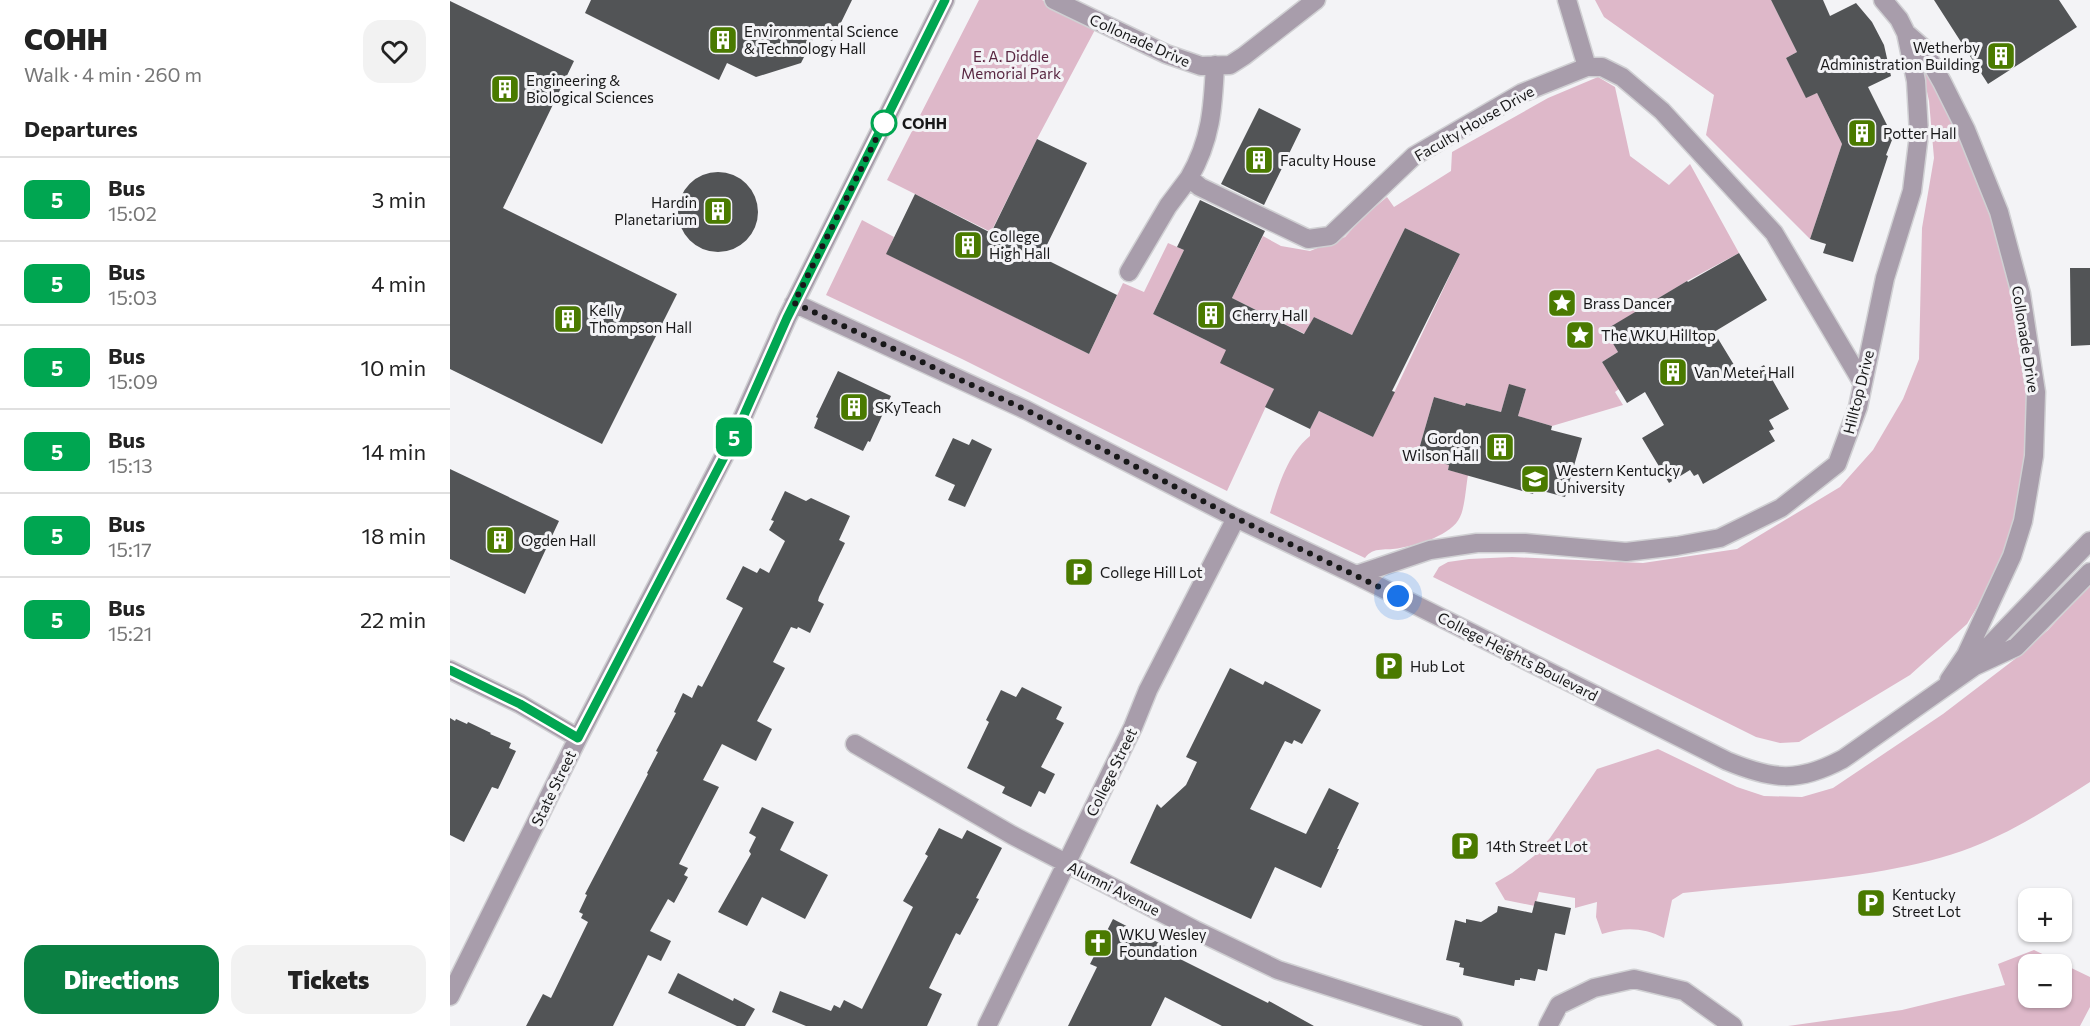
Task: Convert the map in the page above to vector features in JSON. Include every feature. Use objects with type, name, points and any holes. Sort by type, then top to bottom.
[{"type":"street","name":"State Street","points":[[450,996],[578,738],[733,440],[794,303],[945,0]]},
{"type":"street","name":"Collonade Drive","points":[[1054,0],[1166,54],[1201,66],[1230,65],[1245,56],[1316,0]]},
{"type":"street","points":[[1567,0],[1587,67],[1602,67],[1622,77],[1662,111],[1774,233],[1862,382]]},
{"type":"street","name":"Collonade Drive","points":[[1883,0],[1899,19],[1906,33],[1922,47],[1942,82],[1966,130],[1999,212],[2021,294],[2036,392],[2034,456],[2023,521],[2012,556],[1965,655],[1941,691]]},
{"type":"street","name":"Hilltop Drive","points":[[1356,574],[1430,550],[1477,543],[1525,543],[1626,552],[1720,538],[1781,508],[1837,464],[1858,407],[1885,278],[1912,191],[1919,134],[1916,81],[1906,33]]},
{"type":"street","points":[[1129,272],[1168,206],[1201,157],[1212,118],[1215,65]]},
{"type":"street","name":"Faculty House Drive","points":[[1189,178],[1200,187],[1308,239],[1330,236],[1414,156],[1522,93],[1587,67]]},
{"type":"street","name":"College Heights Boulevard","points":[[794,303],[1026,410],[1236,518],[1356,574],[1726,761],[1755,773],[1793,777],[1820,771],[1843,759],[1975,666],[2016,647],[2090,572]]},
{"type":"street","name":"College Street","points":[[987,1026],[1133,726],[1148,690],[1236,518]]},
{"type":"street","name":"College Heights Boulevard","points":[[1975,666],[1985,650],[2090,541]]},
{"type":"street","points":[[450,670],[520,704],[578,738]]},
{"type":"street","name":"Alumni Avenue","points":[[855,744],[1012,835],[1195,930],[1278,970],[1453,1026]]},
{"type":"street","points":[[1548,1026],[1558,1005],[1594,988],[1634,979],[1684,991],[1733,1026]]},
{"type":"green space","name":"E. A. Diddle Memorial Park","points":[[979,0],[1042,0],[1097,26],[991,232],[887,180]]},
{"type":"green space","points":[[1595,0],[1771,0],[1797,52],[1786,58],[1806,97],[1817,93],[1842,144],[1810,239],[1706,135],[1714,95],[1604,17]]},
{"type":"green space","points":[[1918,51],[1961,134],[1999,237],[2028,376],[2028,461],[2009,553],[1967,624],[1910,675],[1799,742],[1780,743],[1756,737],[1433,577],[1439,567],[1448,562],[1469,559],[1512,557],[1643,563],[1737,549],[1840,487],[1873,450],[1903,399],[1919,359],[1922,228],[1934,158],[1929,101]]},
{"type":"green space","points":[[1598,77],[1615,87],[1630,156],[1669,185],[1690,164],[1739,253],[1687,281],[1606,330],[1618,352],[1602,362],[1619,389],[1615,392],[1623,405],[1552,426],[1518,416],[1526,389],[1509,385],[1501,412],[1466,403],[1465,406],[1434,397],[1417,456],[1449,465],[1448,470],[1468,475],[1462,513],[1456,523],[1442,534],[1407,547],[1376,550],[1365,558],[1270,513],[1285,471],[1295,452],[1310,436],[1310,429],[1319,411],[1373,437],[1460,254],[1405,228],[1352,335],[1314,317],[1305,334],[1232,298],[1263,236],[1281,246],[1310,251],[1345,237],[1363,217],[1387,197],[1394,207],[1451,171],[1452,152],[1548,98]]},
{"type":"green space","points":[[862,220],[894,237],[887,254],[1089,354],[1123,283],[1144,292],[1168,243],[1184,250],[1153,314],[1210,342],[1215,334],[1274,389],[1227,491],[962,359],[826,295]]},
{"type":"green space","points":[[2090,585],[2090,782],[2012,829],[1962,851],[1895,868],[1824,879],[1683,893],[1672,900],[1664,938],[1633,929],[1602,934],[1596,917],[1597,902],[1575,908],[1575,898],[1539,892],[1535,906],[1505,900],[1495,883],[1534,856],[1550,838],[1597,769],[1658,749],[1737,787],[1764,796],[1802,797],[1833,788],[1943,714],[2015,659],[2048,630]]},
{"type":"green space","points":[[2034,950],[2042,954],[2024,954]]},
{"type":"green space","points":[[2018,956],[2018,1008],[2072,1008],[2072,968],[2090,977],[2090,1007],[2080,1026],[1788,1026],[1902,1010],[2005,985],[1998,964]]},
{"type":"building","name":"Environmental Science & Technology Hall","points":[[591,0],[852,0],[832,41],[816,33],[801,63],[756,77],[727,63],[719,80],[585,13]]},
{"type":"building","name":"Potter Hall","points":[[1771,0],[1823,0],[1830,16],[1856,3],[1872,22],[1884,45],[1891,76],[1868,87],[1892,140],[1853,262],[1823,253],[1826,244],[1810,239],[1842,144],[1817,93],[1806,98],[1786,58],[1797,52]]},
{"type":"building","name":"Wetherby Administration Building","points":[[1934,0],[2059,0],[2077,27],[1988,84]]},
{"type":"building","points":[[450,1],[574,61],[503,208],[677,294],[602,444],[450,369]]},
{"type":"building","name":"Faculty House","points":[[1259,108],[1301,129],[1264,205],[1221,184]]},
{"type":"building","name":"College High Hall","points":[[1037,139],[1087,163],[1041,257],[1117,295],[1089,354],[886,254],[915,194],[991,233]]},
{"type":"building","name":"Hardin Planetarium","points":[[718,172],[733,175],[746,184],[755,197],[758,212],[755,227],[746,240],[733,249],[718,252],[703,249],[690,240],[681,227],[678,212],[681,197],[690,184],[703,175]]},
{"type":"building","name":"Cherry Hall","points":[[1200,200],[1265,231],[1232,298],[1304,334],[1314,317],[1352,335],[1405,228],[1460,254],[1392,391],[1395,392],[1373,437],[1319,411],[1310,429],[1265,407],[1274,389],[1220,363],[1226,350],[1153,314],[1184,250],[1177,247]]},
{"type":"building","name":"Van Meter Hall","points":[[1739,253],[1767,300],[1714,332],[1742,378],[1764,365],[1789,409],[1769,420],[1774,429],[1769,431],[1775,441],[1703,484],[1698,474],[1694,476],[1690,470],[1669,483],[1642,438],[1664,425],[1645,392],[1627,403],[1602,362],[1618,352],[1605,330]]},
{"type":"building","points":[[2070,268],[2090,268],[2090,345],[2071,346]]},
{"type":"building","name":"SKyTeach","points":[[838,371],[891,396],[870,442],[868,441],[863,451],[814,428],[818,418],[816,417]]},
{"type":"building","name":"Gordon Wilson Hall","points":[[1509,384],[1526,389],[1518,416],[1552,426],[1551,430],[1582,438],[1565,497],[1535,489],[1533,494],[1448,470],[1449,465],[1417,456],[1434,397],[1465,406],[1466,403],[1501,412]]},
{"type":"building","points":[[953,438],[969,445],[972,439],[992,449],[965,507],[948,500],[955,485],[935,476]]},
{"type":"building","name":"Ogden Hall","points":[[450,469],[559,521],[525,594],[450,559]]},
{"type":"building","points":[[785,491],[806,501],[811,498],[850,516],[839,540],[845,543],[819,597],[818,601],[824,604],[810,633],[798,627],[797,629],[791,627],[773,662],[785,668],[757,721],[772,729],[756,761],[722,744],[703,780],[719,787],[679,864],[688,868],[684,875],[688,877],[674,903],[668,899],[650,931],[671,941],[661,961],[648,955],[613,1026],[526,1026],[543,994],[551,998],[588,922],[581,918],[583,914],[579,912],[587,895],[585,894],[648,774],[683,693],[692,698],[698,685],[702,687],[743,608],[726,599],[743,566],[757,573],[760,568],[769,573],[785,541],[769,530],[774,521],[771,520]]},
{"type":"building","points":[[1230,668],[1263,685],[1265,681],[1321,710],[1302,744],[1294,740],[1292,744],[1285,741],[1250,809],[1306,834],[1329,788],[1359,803],[1321,888],[1275,867],[1251,919],[1130,863],[1157,804],[1161,808],[1186,785],[1197,762],[1186,757]]},
{"type":"building","points":[[1022,687],[1062,707],[1056,719],[1064,723],[1041,767],[1055,774],[1045,794],[1039,791],[1031,807],[1002,793],[1005,787],[967,768],[1001,690],[1016,697]]},
{"type":"building","points":[[450,718],[467,724],[468,722],[511,743],[509,748],[516,751],[498,789],[492,787],[464,842],[450,835]]},
{"type":"building","points":[[762,807],[794,822],[780,850],[828,875],[805,919],[762,897],[747,926],[718,912],[751,854],[749,851],[756,837],[749,833]]},
{"type":"building","points":[[939,828],[962,839],[967,830],[1002,848],[976,898],[979,899],[960,935],[956,933],[929,988],[942,994],[927,1026],[806,1026],[772,1012],[780,991],[831,1011],[834,1005],[840,1008],[844,1000],[862,1009],[913,907],[903,901],[928,856],[925,854]]},
{"type":"building","points":[[1535,901],[1571,908],[1565,935],[1555,933],[1547,971],[1538,969],[1535,981],[1520,978],[1520,980],[1515,980],[1514,986],[1463,975],[1464,968],[1459,967],[1460,963],[1446,960],[1455,920],[1466,923],[1466,919],[1481,922],[1497,912],[1498,906],[1532,913]]},
{"type":"building","points":[[1113,919],[1182,955],[1180,959],[1268,1003],[1269,1001],[1314,1026],[1222,1026],[1165,997],[1151,1026],[1068,1026],[1097,967],[1090,964]]},
{"type":"building","points":[[678,973],[733,1001],[734,998],[755,1009],[745,1026],[737,1026],[668,993]]},
{"type":"bus line","name":"5","points":[[450,670],[520,704],[578,738],[733,440],[787,318],[945,0]]},
{"type":"place","name":"Environmental Science & Technology Hall","points":[[723,40]]},
{"type":"place","name":"Wetherby Administration Building","points":[[2001,56]]},
{"type":"place","name":"Engineering & Biological Sciences","points":[[505,89]]},
{"type":"place","name":"COHH","points":[[884,123]]},
{"type":"place","name":"Potter Hall","points":[[1862,133]]},
{"type":"place","name":"Faculty House","points":[[1259,160]]},
{"type":"place","name":"Hardin Planetarium","points":[[718,211]]},
{"type":"place","name":"College High Hall","points":[[968,245]]},
{"type":"place","name":"Brass Dancer","points":[[1562,303]]},
{"type":"place","name":"Cherry Hall","points":[[1211,315]]},
{"type":"place","name":"Kelly Thompson Hall","points":[[568,319]]},
{"type":"place","name":"The WKU Hilltop","points":[[1580,335]]},
{"type":"place","name":"Van Meter Hall","points":[[1673,372]]},
{"type":"place","name":"SKyTeach","points":[[854,407]]},
{"type":"place","name":"Gordon Wilson Hall","points":[[1500,447]]},
{"type":"place","name":"Western Kentucky University","points":[[1535,479]]},
{"type":"place","name":"Ogden Hall","points":[[500,540]]},
{"type":"place","name":"College Hill Lot","points":[[1079,572]]},
{"type":"place","name":"Hub Lot","points":[[1389,666]]},
{"type":"place","name":"14th Street Lot","points":[[1465,846]]},
{"type":"place","name":"Kentucky Street Lot","points":[[1871,903]]},
{"type":"place","name":"WKU Wesley Foundation","points":[[1098,943]]},
{"type":"route","points":[[884,123],[887,117],[794,303],[1026,410],[1261,531],[1356,574],[1398,596]]}]
